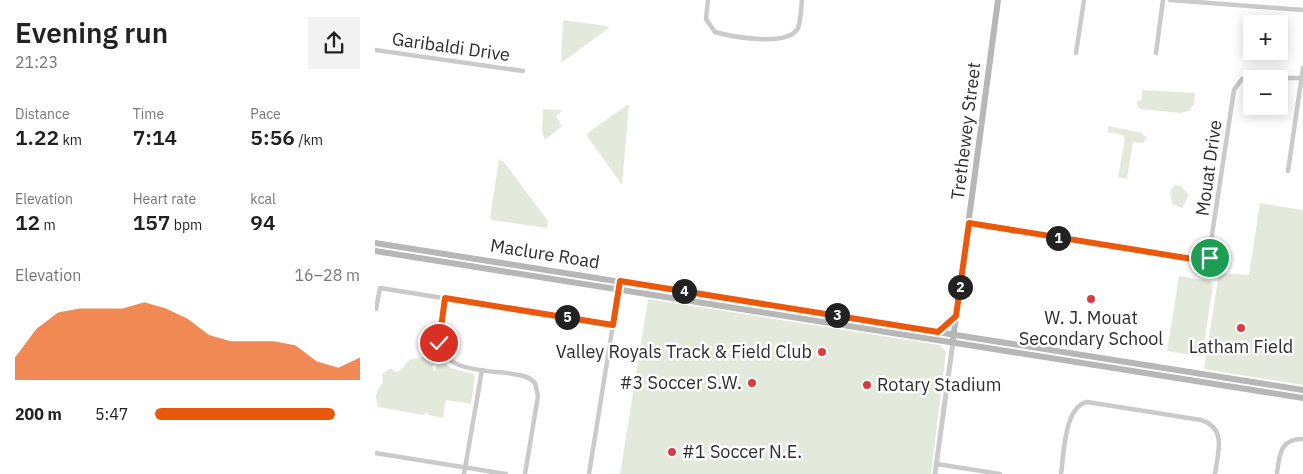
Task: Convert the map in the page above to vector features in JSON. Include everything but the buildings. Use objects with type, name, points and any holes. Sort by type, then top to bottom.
[{"type":"main road","name":"Trethewey Street","points":[[953,342],[999,0]]},
{"type":"main road","name":"Maclure Road","points":[[375,243],[1303,390]]},
{"type":"main road","name":"Maclure Road","points":[[375,251],[1303,398]]},
{"type":"main road","points":[[938,332],[956,316]]},
{"type":"street","points":[[708,0],[706,19],[715,32],[776,39],[789,38],[797,29],[801,0]]},
{"type":"street","points":[[1075,53],[1084,0]]},
{"type":"street","points":[[1156,53],[1163,0]]},
{"type":"street","points":[[1170,0],[1303,10]]},
{"type":"street","name":"Garibaldi Drive","points":[[375,50],[523,70]]},
{"type":"street","points":[[1288,171],[1302,90],[1303,68]]},
{"type":"street","name":"Mouat Drive","points":[[969,223],[1208,261],[1234,90],[1242,79],[1246,78],[1302,78]]},
{"type":"street","points":[[589,474],[620,281]]},
{"type":"street","points":[[376,308],[380,288],[613,325]]},
{"type":"street","points":[[445,298],[439,334],[442,351],[452,362],[482,370],[525,376],[531,379],[538,389],[525,474]]},
{"type":"street","name":"Trethewey Street","points":[[935,474],[953,342]]},
{"type":"street","points":[[465,474],[482,370]]},
{"type":"street","points":[[1061,474],[1071,413],[1078,405],[1087,402],[1210,423],[1217,428],[1219,435],[1215,474]]},
{"type":"street","points":[[1277,474],[1282,447],[1289,442],[1303,439]]},
{"type":"street","points":[[375,453],[506,474]]},
{"type":"street","points":[[937,464],[1000,474]]},
{"type":"green space","points":[[563,20],[607,26],[609,28],[561,63]]},
{"type":"green space","points":[[1142,90],[1195,93],[1194,104],[1189,111],[1180,113],[1141,109],[1137,106],[1137,101],[1142,100]]},
{"type":"green space","points":[[627,105],[629,106],[622,185],[587,136],[588,133]]},
{"type":"green space","points":[[543,109],[561,110],[556,116],[562,126],[545,140],[542,131]]},
{"type":"green space","points":[[1108,126],[1142,133],[1147,138],[1143,143],[1133,142],[1127,179],[1118,177],[1125,138],[1123,135],[1108,132]]},
{"type":"green space","points":[[499,159],[504,162],[548,221],[547,228],[492,220],[490,218]]},
{"type":"green space","points":[[1174,185],[1181,186],[1189,195],[1182,208],[1172,204],[1170,192]]},
{"type":"green space","points":[[1260,203],[1303,210],[1303,385],[1204,369],[1219,273],[1249,275]]},
{"type":"green space","points":[[1179,276],[1210,281],[1213,286],[1202,357],[1167,351]]},
{"type":"green space","points":[[648,299],[940,345],[946,352],[931,474],[620,474]]},
{"type":"green space","points":[[428,356],[434,358],[435,364],[432,367],[435,372],[438,356],[450,368],[474,374],[471,404],[446,400],[443,418],[428,415],[428,412],[423,415],[378,407],[376,394],[383,383],[382,374],[391,368],[395,372],[400,371],[409,360]]},
{"type":"place","name":"W. J. Mouat Secondary School","points":[[1091,299]]},
{"type":"place","name":"Latham Field","points":[[1241,328]]},
{"type":"place","name":"Valley Royals Track & Field Club","points":[[822,352]]},
{"type":"place","name":"#3 Soccer S.W.","points":[[752,383]]},
{"type":"place","name":"Rotary Stadium","points":[[867,385]]},
{"type":"place","name":"#1 Soccer N.E.","points":[[672,452]]},
{"type":"route","points":[[439,343],[445,298],[613,325],[620,281],[938,332],[956,316],[969,223],[1205,261],[1208,261],[1210,258]]}]
